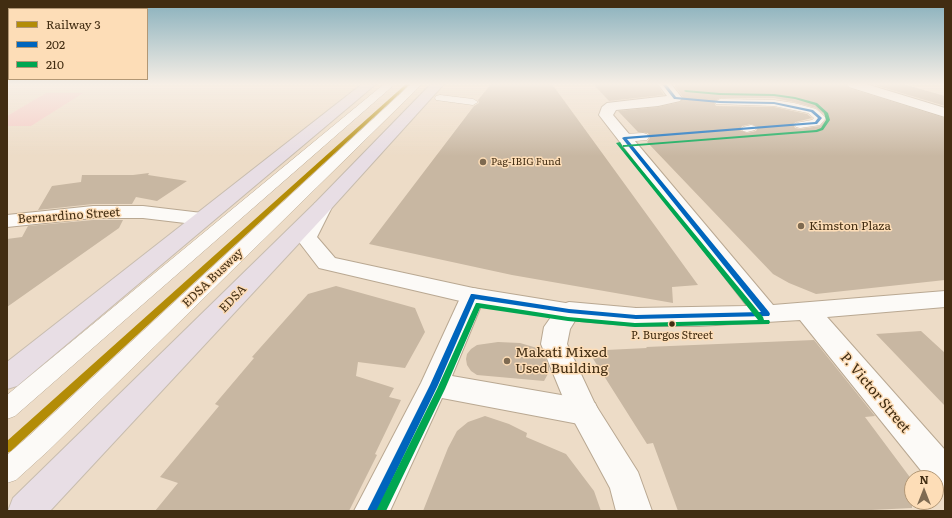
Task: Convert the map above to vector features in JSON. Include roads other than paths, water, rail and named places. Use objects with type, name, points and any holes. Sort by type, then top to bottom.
[{"type":"highway","points":[[7,378],[340,108]]},
{"type":"highway","name":"EDSA","points":[[26,511],[322,207],[422,108]]},
{"type":"street","points":[[609,108],[607,110],[606,115],[611,122],[633,137],[767,314]]},
{"type":"street","points":[[930,108],[945,113]]},
{"type":"street","points":[[322,207],[306,238],[327,263],[474,296],[569,311],[636,317],[767,314],[945,298]]},
{"type":"street","name":"Bernardino Street","points":[[7,220],[93,212],[144,212],[162,216],[202,219]]},
{"type":"street","points":[[372,511],[434,385],[474,296]]},
{"type":"street","name":"P. Victor Street","points":[[806,310],[945,475]]},
{"type":"street","points":[[569,311],[557,327],[554,344],[584,412],[626,483],[634,511]]},
{"type":"street","points":[[434,385],[584,412]]},
{"type":"lane","points":[[7,409],[362,108]]},
{"type":"lane","name":"EDSA Busway","points":[[7,471],[39,443],[392,108]]},
{"type":"lane","points":[[800,125],[816,123],[820,118],[812,111],[802,108]]},
{"type":"rail line","name":"3","points":[[7,448],[381,108]]},
{"type":"place","name":"Pag-IBIG Fund","points":[[483,162]]},
{"type":"place","name":"Kimston Plaza","points":[[801,226]]},
{"type":"place","name":"P. Burgos Street","points":[[672,324]]},
{"type":"place","name":"Makati Mixed Used Building","points":[[507,361]]}]
